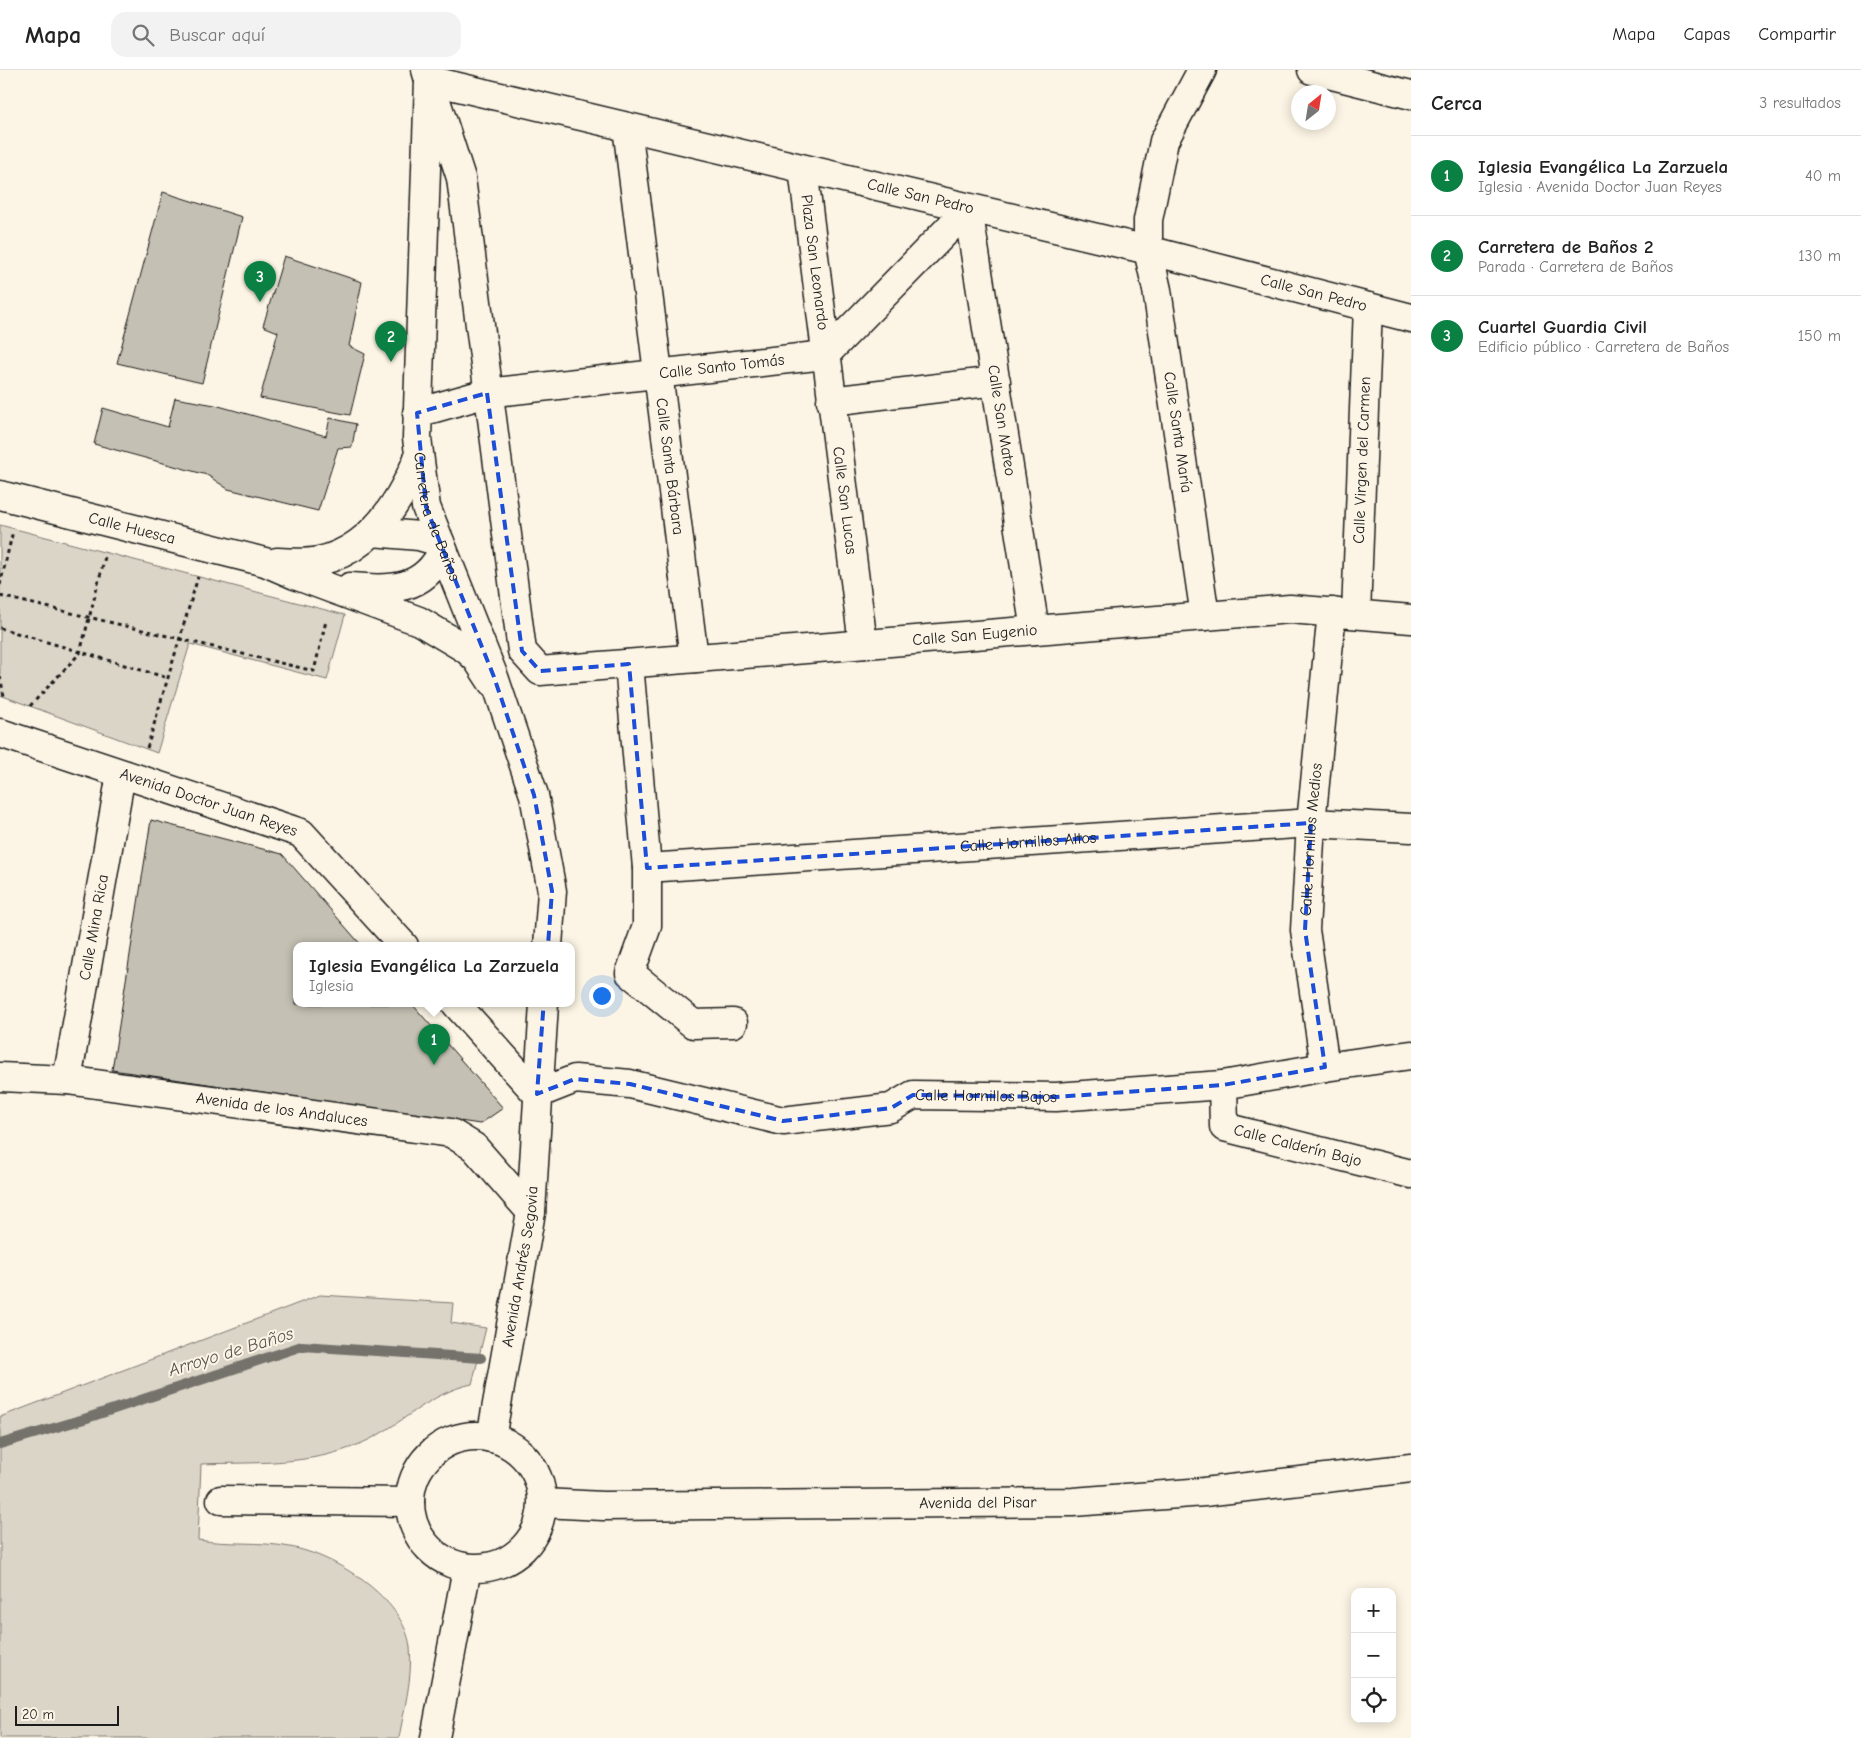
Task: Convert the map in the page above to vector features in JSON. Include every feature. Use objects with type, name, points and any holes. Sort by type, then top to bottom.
[{"type":"street","name":"Calle Santa María","points":[[1202,70],[1164,141],[1148,220],[1148,250],[1157,290],[1205,616]]},
{"type":"street","points":[[1312,70],[1411,95]]},
{"type":"street","name":"Calle San Pedro","points":[[428,75],[627,127],[1148,250],[1411,318]]},
{"type":"street","points":[[428,75],[461,178],[487,393]]},
{"type":"street","name":"Carretera de Baños","points":[[428,75],[417,413],[419,456],[426,507],[500,693],[534,795],[552,891],[548,942]]},
{"type":"street","name":"Calle Santa Bárbara","points":[[627,127],[694,658]]},
{"type":"street","name":"Plaza San Leonardo","points":[[803,169],[825,355]]},
{"type":"street","points":[[825,355],[968,209]]},
{"type":"street","name":"Calle San Mateo","points":[[968,209],[1034,630]]},
{"type":"street","name":"Calle Virgen del Carmen","points":[[1344,613],[1368,307]]},
{"type":"street","name":"Calle Santo Tomás","points":[[417,413],[487,393],[825,355]]},
{"type":"street","name":"Calle San Lucas","points":[[825,355],[863,644]]},
{"type":"street","points":[[831,401],[996,381]]},
{"type":"street","name":"Calle San Eugenio","points":[[487,393],[522,651],[540,670],[1290,609],[1411,619]]},
{"type":"street","name":"Calle Huesca","points":[[265,562],[320,561],[354,546],[380,525],[401,494],[419,456]]},
{"type":"street","name":"Calle Huesca","points":[[0,495],[265,562],[419,621],[454,640],[476,659],[500,693]]},
{"type":"street","points":[[372,532],[406,534],[441,546]]},
{"type":"street","name":"Calle Huesca","points":[[316,582],[370,588],[405,586],[422,578],[432,570],[441,546]]},
{"type":"street","name":"Calle Hornillos Medios","points":[[1325,1067],[1305,930],[1311,823],[1344,613]]},
{"type":"street","points":[[629,664],[646,868],[647,926],[630,973],[694,1024],[733,1023]]},
{"type":"street","name":"Avenida Doctor Juan Reyes","points":[[0,733],[301,833],[400,942]]},
{"type":"street","name":"Calle Mina Rica","points":[[68,1080],[120,774]]},
{"type":"street","name":"Calle Hornillos Altos","points":[[646,868],[1311,823],[1411,828]]},
{"type":"street","points":[[459,1007],[537,1094]]},
{"type":"street","points":[[537,1094],[544,1007]]},
{"type":"street","name":"Calle Hornillos Bajos","points":[[537,1094],[575,1079],[630,1084],[784,1121],[891,1108],[913,1095],[1056,1096],[1223,1085],[1325,1067],[1411,1055]]},
{"type":"street","name":"Avenida de los Andaluces","points":[[0,1077],[68,1080],[451,1133],[474,1147],[531,1212]]},
{"type":"street","name":"Calle Calderín Bajo","points":[[1223,1085],[1224,1127],[1411,1174]]},
{"type":"street","name":"Avenida Andrés Segovia","points":[[491,1438],[531,1212],[537,1094]]},
{"type":"street","points":[[470,1436],[491,1438],[510,1445],[526,1457],[540,1483],[543,1503],[535,1532],[516,1556],[498,1565],[467,1568],[438,1556],[422,1540],[413,1522],[410,1502],[411,1490],[418,1469],[431,1453],[440,1446],[470,1436]]},
{"type":"street","name":"Avenida del Pisar","points":[[543,1503],[604,1506],[1073,1502],[1204,1492],[1411,1468]]},
{"type":"street","points":[[221,1500],[410,1502]]},
{"type":"street","points":[[436,1738],[467,1568]]},
{"type":"path","points":[[0,585],[14,528]]},
{"type":"path","points":[[30,706],[80,653],[106,552]]},
{"type":"path","points":[[147,750],[198,576]]},
{"type":"path","points":[[0,596],[314,671],[327,620]]},
{"type":"path","points":[[0,628],[168,678]]},
{"type":"path","points":[[0,676],[4,696]]},
{"type":"highlighted area","points":[[487,393],[522,651],[540,671],[629,664],[647,868],[1311,823],[1305,930],[1325,1067],[1223,1085],[1056,1097],[913,1095],[891,1108],[783,1121],[630,1084],[575,1079],[537,1094],[552,891],[534,795],[494,677],[426,507],[417,413]]},
{"type":"shaded area","points":[[0,525],[345,615],[327,680],[190,644],[157,753],[0,695]]},
{"type":"shaded area","points":[[320,1295],[453,1303],[451,1323],[486,1328],[472,1384],[442,1395],[390,1428],[362,1443],[323,1456],[262,1463],[201,1464],[198,1540],[279,1545],[308,1552],[346,1569],[381,1596],[395,1612],[405,1629],[410,1647],[409,1681],[399,1738],[0,1738],[0,1417]]},
{"type":"building","points":[[163,192],[242,217],[202,383],[117,363]]},
{"type":"building","points":[[284,256],[362,282],[349,346],[365,354],[350,415],[260,398],[278,332],[263,326]]},
{"type":"building","points":[[175,398],[215,405],[326,436],[330,418],[356,424],[352,447],[338,448],[318,511],[228,489],[207,475],[94,444],[103,408],[168,427]]},
{"type":"building","points":[[151,820],[282,854],[359,942],[293,942],[293,1007],[415,1007],[503,1108],[480,1124],[112,1070]]},
{"type":"waterway","name":"Arroyo de Baños","points":[[0,1444],[84,1419],[302,1346],[481,1358]]},
{"type":"place","name":"Cuartel Guardia Civil","points":[[260,302]]},
{"type":"place","name":"Carretera de Baños 2","points":[[391,362]]},
{"type":"place","name":"Iglesia Evangélica La Zarzuela","points":[[434,1065]]}]
